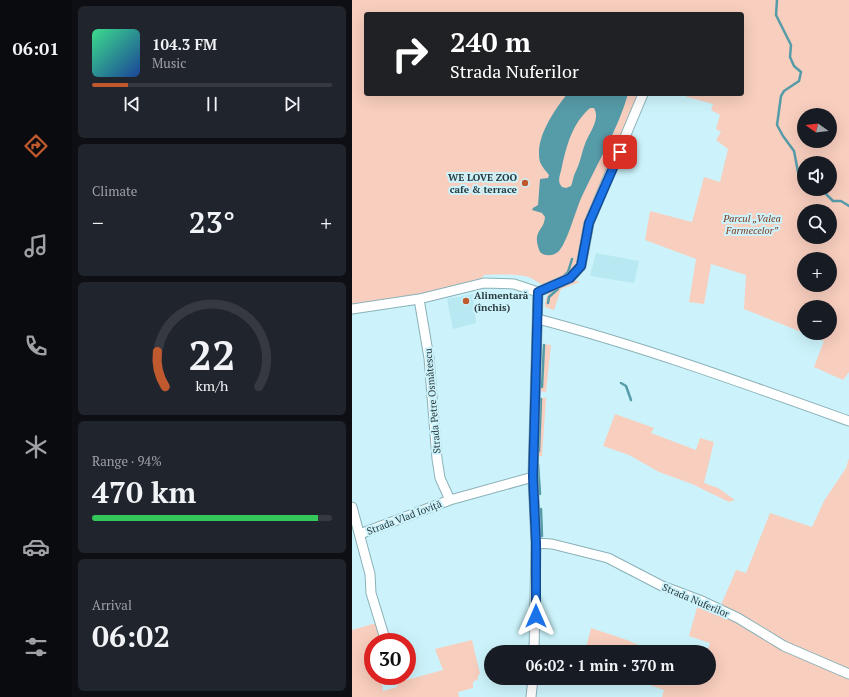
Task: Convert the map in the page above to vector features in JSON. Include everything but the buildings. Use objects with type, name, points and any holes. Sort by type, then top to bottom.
[{"type":"street","points":[[352,309],[419,299],[484,283],[514,284],[538,292],[570,278],[581,266],[589,223],[642,96]]},
{"type":"street","points":[[534,645],[536,543],[533,477],[538,292]]},
{"type":"street","name":"Strada Petre Osmătescu","points":[[419,299],[429,358],[437,459],[440,478],[450,500]]},
{"type":"street","points":[[538,319],[623,342],[713,371],[849,421]]},
{"type":"street","name":"Strada Vlad Ioviță","points":[[383,633],[371,593],[370,574],[360,534],[450,500],[533,477]]},
{"type":"street","points":[[352,507],[360,534]]},
{"type":"street","name":"Strada Nuferilor","points":[[536,543],[552,544],[608,558],[662,586],[702,601],[738,618],[784,646],[849,674]]},
{"type":"street","points":[[531,697],[532,685]]},
{"type":"shaded area","points":[[566,96],[627,96],[619,120],[580,200],[566,240],[557,253],[547,255],[540,252],[537,239],[537,235],[545,217],[542,213],[532,210],[538,205],[540,179],[548,178],[549,175],[540,162],[539,153],[542,135],[551,117]],"holes":[[[590,108],[594,108],[596,113],[595,122],[585,144],[572,184],[566,188],[562,187],[559,182],[559,177],[571,135],[579,121]]]},
{"type":"shaded area","points":[[596,253],[639,261],[634,283],[590,276]]},
{"type":"shaded area","points":[[473,294],[476,323],[453,329],[447,299]]},
{"type":"green space","name":"Parcul „Valea Farmecelor”","points":[[352,0],[849,0],[849,372],[843,380],[814,367],[824,341],[822,340],[837,340],[837,300],[797,300],[797,330],[744,309],[746,275],[711,264],[704,304],[689,302],[696,259],[645,240],[650,211],[692,222],[704,177],[720,182],[728,149],[716,140],[721,132],[716,129],[720,115],[711,110],[713,104],[686,96],[744,96],[744,12],[364,12],[364,96],[640,96],[578,263],[562,279],[547,285],[524,276],[506,274],[484,275],[482,278],[405,299],[352,304]]},
{"type":"green space","points":[[573,280],[580,282],[561,289],[554,310],[545,307],[545,301],[550,292],[558,286]]},
{"type":"green space","points":[[543,344],[551,345],[546,392],[540,391]]},
{"type":"green space","points":[[540,398],[546,398],[542,456],[537,456]]},
{"type":"green space","points":[[615,414],[654,428],[651,433],[696,450],[700,438],[714,442],[704,483],[718,488],[735,500],[729,502],[692,484],[659,472],[629,455],[603,446]]},
{"type":"green space","points":[[849,458],[849,697],[662,697],[664,690],[650,685],[716,685],[716,645],[709,645],[710,643],[689,636],[700,597],[721,605],[736,570],[746,573],[770,513],[812,527],[824,501],[846,468]]},
{"type":"green space","points":[[376,623],[379,633],[364,633],[364,685],[382,685],[383,691],[397,687],[397,685],[416,685],[416,677],[443,670],[435,649],[472,640],[480,674],[478,675],[478,679],[473,682],[473,688],[458,692],[459,697],[352,697],[352,630]]},
{"type":"green space","points":[[591,628],[639,645],[587,645]]},
{"type":"waterway","points":[[777,0],[776,15],[791,45],[790,57],[794,66],[801,72],[799,81],[784,91],[781,96],[777,125],[794,151],[797,167]]},
{"type":"waterway","points":[[828,196],[833,201],[841,201],[849,206]]},
{"type":"waterway","points":[[564,276],[568,272],[572,259]]},
{"type":"waterway","points":[[548,303],[549,297],[558,289]]},
{"type":"waterway","points":[[542,387],[544,345]]},
{"type":"waterway","points":[[621,383],[626,386],[631,400]]},
{"type":"waterway","points":[[539,451],[541,399]]},
{"type":"waterway","points":[[538,464],[540,494]]},
{"type":"waterway","points":[[541,509],[542,536]]},
{"type":"place","name":"WE LOVE ZOO cafe & terrace","points":[[525,183]]},
{"type":"place","name":"Alimentară (închis)","points":[[466,301]]},
{"type":"route","points":[[536,616],[536,543],[533,477],[538,292],[570,278],[581,266],[589,223],[620,152]]}]
